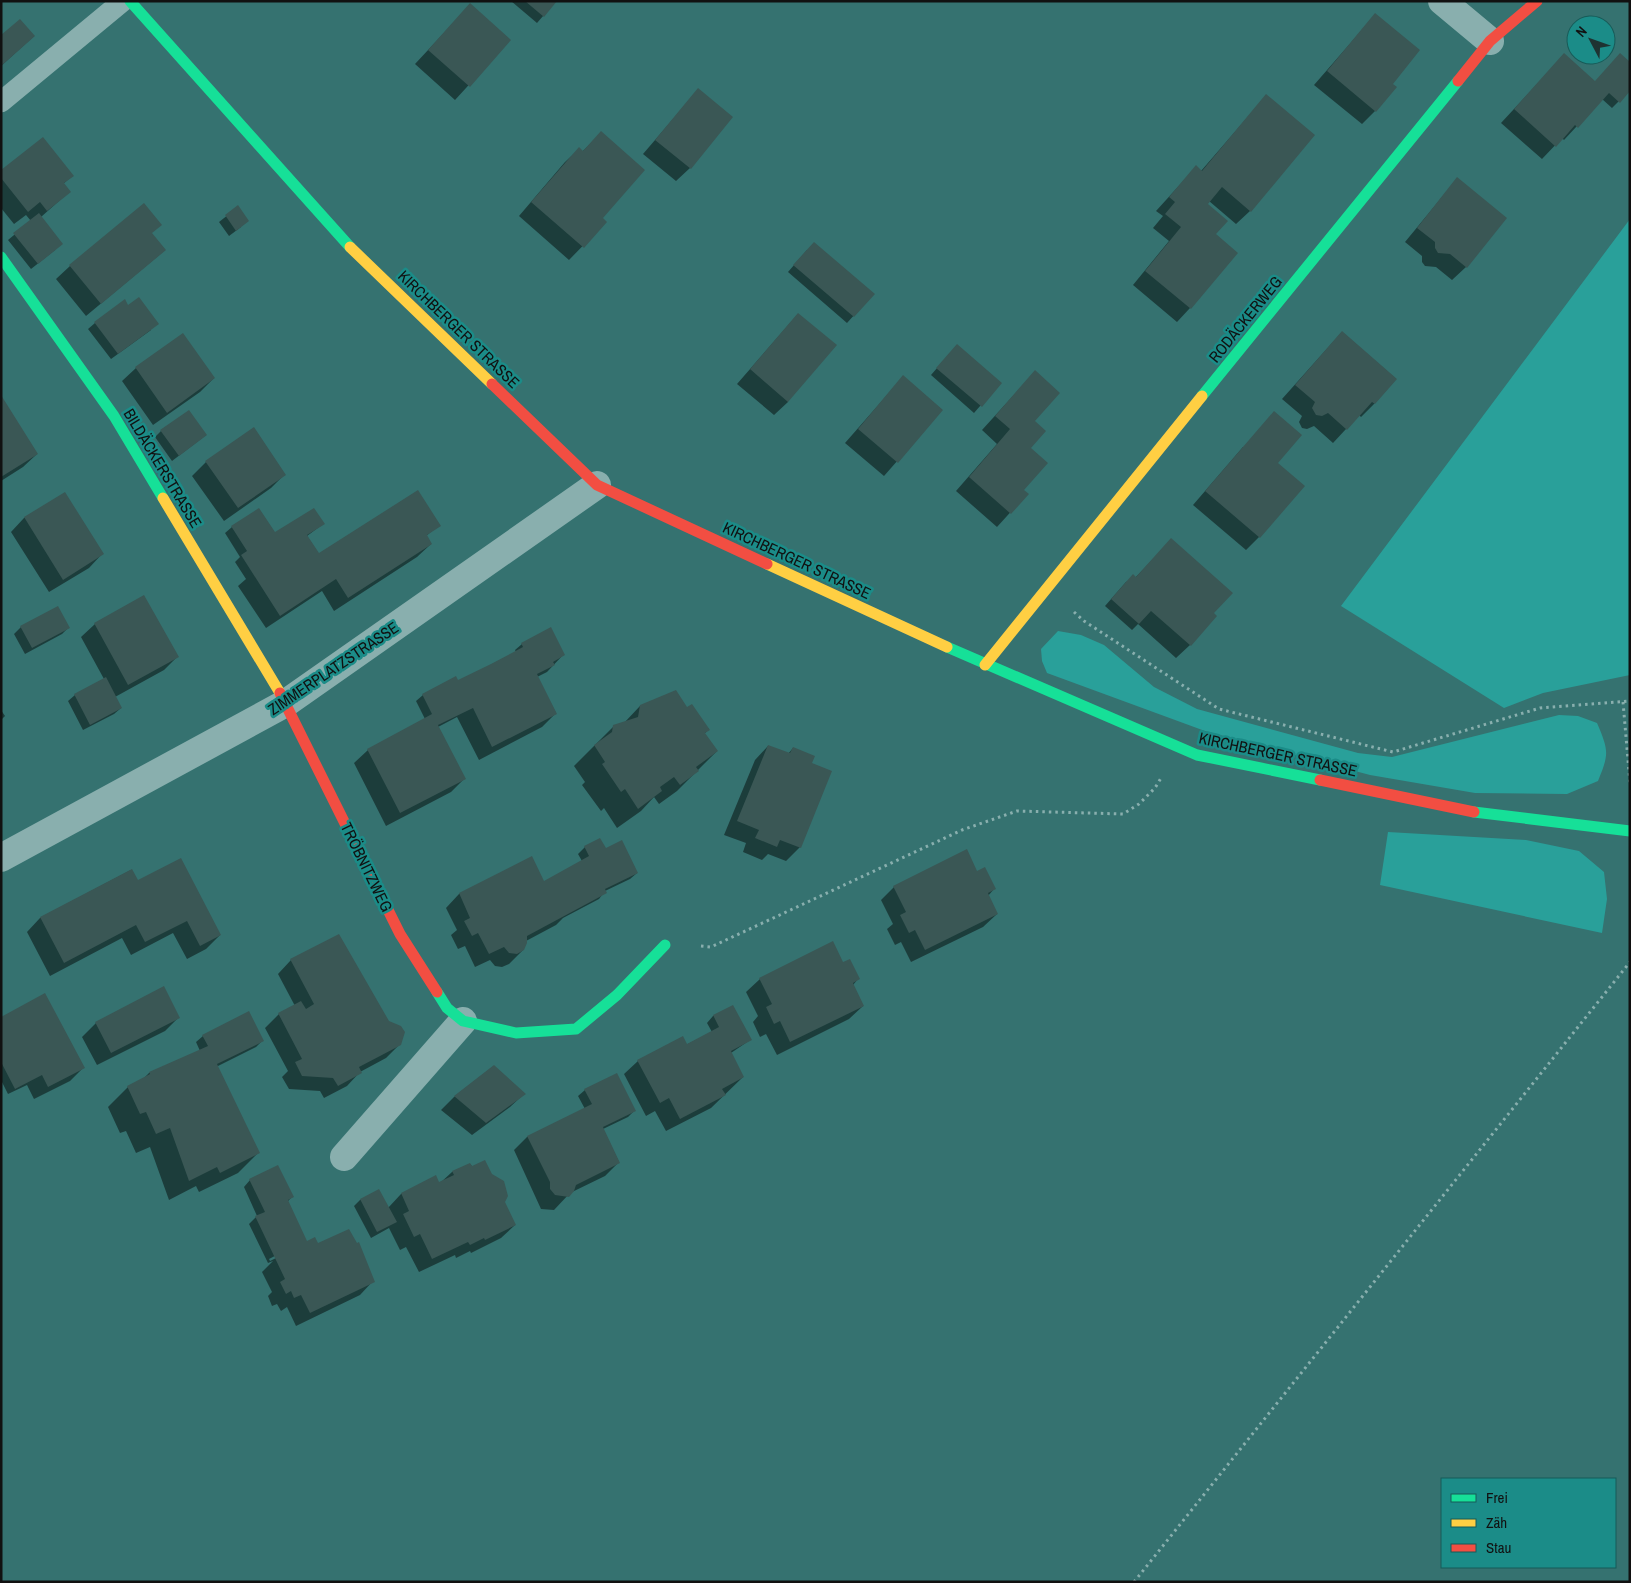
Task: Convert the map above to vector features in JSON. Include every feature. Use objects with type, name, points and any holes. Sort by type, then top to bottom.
[{"type":"street","name":"KIRCHBERGER STRASSE","points":[[130,1],[337,234],[597,485],[985,665],[1197,755],[1489,815],[1630,832]]},
{"type":"street","points":[[1442,1],[1490,41]]},
{"type":"street","name":"RODÄCKERWEG","points":[[985,665],[1490,41],[1537,1]]},
{"type":"street","name":"BILDÄCKERSTRASSE","points":[[1,257],[114,416],[286,703]]},
{"type":"street","name":"ZIMMERPLATZSTRASSE","points":[[1,858],[286,703],[597,485]]},
{"type":"street","name":"TRÖBNITZWEG","points":[[286,703],[400,934],[447,1008],[464,1021],[516,1033],[576,1029],[617,995],[665,945]]},
{"type":"street","points":[[344,1157],[464,1021]]},
{"type":"lane","points":[[1,102],[123,1]]},
{"type":"path","points":[[1048,589],[1084,621],[1219,709],[1393,752],[1540,708],[1630,701]]},
{"type":"path","points":[[1623,702],[1630,783]]},
{"type":"path","points":[[665,945],[711,946],[962,830],[1017,811],[1124,814],[1139,804],[1155,788],[1178,747]]},
{"type":"path","points":[[1134,1582],[1630,962]]},
{"type":"shaded area","points":[[1630,219],[1630,675],[1543,693],[1504,708],[1341,606]]},
{"type":"shaded area","points":[[1058,631],[1081,635],[1104,645],[1154,687],[1197,709],[1358,753],[1392,757],[1559,715],[1578,716],[1597,723],[1604,740],[1606,758],[1598,781],[1567,794],[1475,793],[1370,775],[1205,731],[1047,673],[1042,661],[1041,649]]},
{"type":"shaded area","points":[[1388,832],[1526,840],[1579,851],[1604,872],[1607,899],[1602,933],[1380,885]]},
{"type":"building","points":[[525,1],[557,1],[544,17]]},
{"type":"building","points":[[470,3],[511,40],[470,87],[428,50]]},
{"type":"building","points":[[1375,13],[1420,50],[1393,84],[1397,87],[1376,112],[1327,71]]},
{"type":"building","points":[[20,19],[35,36],[1,66],[1,35]]},
{"type":"building","points":[[1564,53],[1566,55],[1566,65],[1577,65],[1595,81],[1609,65],[1616,65],[1616,57],[1620,53],[1630,62],[1630,91],[1620,103],[1609,93],[1578,128],[1575,125],[1556,147],[1514,109]]},
{"type":"building","points":[[698,88],[733,117],[691,169],[655,140]]},
{"type":"building","points":[[1266,94],[1315,135],[1251,212],[1222,187],[1208,204],[1228,221],[1216,234],[1238,253],[1191,309],[1145,271],[1181,227],[1165,214],[1175,202],[1169,197],[1196,165],[1202,171]]},
{"type":"building","points":[[601,131],[645,170],[603,218],[607,222],[584,248],[531,202],[579,147],[583,151]]},
{"type":"building","points":[[43,137],[74,176],[64,183],[71,192],[47,211],[40,202],[28,212],[1,178],[1,170]]},
{"type":"building","points":[[1457,177],[1507,218],[1467,268],[1450,254],[1438,253],[1435,248],[1435,242],[1417,228]]},
{"type":"building","points":[[144,203],[162,225],[152,233],[166,250],[101,304],[69,265]]},
{"type":"building","points":[[238,205],[249,221],[236,231],[225,215]]},
{"type":"building","points":[[39,213],[63,244],[38,264],[13,233]]},
{"type":"building","points":[[814,242],[875,294],[854,317],[793,265]]},
{"type":"building","points":[[139,297],[159,324],[118,354],[94,322],[125,299],[128,305]]},
{"type":"building","points":[[798,313],[837,345],[788,402],[750,369]]},
{"type":"building","points":[[1342,331],[1397,379],[1375,404],[1372,402],[1347,430],[1328,413],[1322,416],[1316,415],[1312,408],[1315,402],[1295,385]]},
{"type":"building","points":[[183,333],[215,378],[167,413],[135,367]]},
{"type":"building","points":[[957,344],[1002,383],[982,407],[936,368]]},
{"type":"building","points":[[1035,370],[1060,393],[1035,421],[1046,431],[1031,448],[1048,463],[1024,490],[1029,494],[1011,514],[969,477],[1010,429],[995,416]]},
{"type":"building","points":[[903,375],[943,410],[898,463],[858,429]]},
{"type":"building","points":[[1,395],[38,454],[1,477]]},
{"type":"building","points":[[189,410],[207,435],[179,456],[160,430]]},
{"type":"building","points":[[1274,411],[1302,435],[1278,463],[1305,486],[1260,538],[1205,491]]},
{"type":"building","points":[[254,427],[286,475],[238,508],[205,461]]},
{"type":"building","points":[[418,490],[441,526],[427,535],[432,544],[348,598],[336,579],[280,616],[241,555],[247,551],[231,526],[259,508],[275,532],[314,508],[325,524],[307,535],[319,553]]},
{"type":"building","points":[[65,492],[104,554],[63,580],[24,517]]},
{"type":"building","points":[[1171,538],[1233,593],[1214,613],[1217,616],[1191,646],[1151,611],[1139,624],[1111,599],[1133,574],[1136,577]]},
{"type":"building","points":[[144,595],[179,657],[128,685],[94,623]]},
{"type":"building","points":[[58,606],[70,628],[32,648],[20,626]]},
{"type":"building","points":[[551,627],[565,655],[553,662],[555,665],[537,674],[557,714],[492,747],[473,708],[438,725],[466,779],[400,813],[367,749],[432,714],[422,694],[456,676],[458,680],[491,664],[523,647],[521,643]]},
{"type":"building","points":[[106,677],[122,708],[90,725],[74,694]]},
{"type":"building","points":[[676,690],[687,707],[692,704],[710,730],[705,733],[718,751],[696,767],[699,771],[680,785],[674,777],[660,787],[662,791],[638,809],[625,789],[621,792],[602,764],[605,762],[594,745],[612,732],[613,725],[638,717],[640,705]]},
{"type":"building","points":[[768,745],[790,753],[793,747],[815,756],[812,763],[832,771],[801,848],[780,840],[777,847],[755,838],[759,830],[737,821]]},
{"type":"building","points":[[600,838],[606,848],[622,840],[638,873],[605,889],[607,893],[527,936],[524,950],[517,954],[509,953],[504,947],[489,954],[478,933],[472,936],[464,921],[470,918],[459,893],[532,856],[544,881],[589,856],[584,846]]},
{"type":"building","points":[[967,849],[977,871],[985,867],[996,889],[988,893],[998,914],[925,950],[915,930],[909,933],[900,915],[906,912],[893,886]]},
{"type":"building","points":[[181,858],[221,935],[200,946],[187,921],[145,942],[136,925],[64,963],[40,917],[132,869],[138,880]]},
{"type":"building","points":[[339,934],[389,1021],[401,1026],[405,1032],[401,1045],[359,1067],[362,1073],[338,1086],[333,1078],[302,1076],[295,1062],[302,1059],[278,1013],[301,1001],[306,1009],[314,1004],[290,959]]},
{"type":"building","points":[[833,941],[843,962],[850,959],[860,979],[853,983],[864,1006],[790,1042],[780,1021],[774,1024],[766,1007],[772,1004],[759,978]]},
{"type":"building","points":[[164,986],[180,1018],[111,1053],[95,1022]]},
{"type":"building","points":[[45,993],[85,1068],[48,1087],[42,1075],[15,1089],[1,1062],[1,1017]]},
{"type":"building","points":[[733,1005],[752,1040],[731,1051],[744,1077],[722,1089],[726,1095],[680,1119],[669,1098],[660,1103],[637,1060],[683,1036],[687,1044],[719,1027],[713,1015]]},
{"type":"building","points":[[249,1011],[264,1041],[217,1064],[260,1153],[220,1173],[217,1167],[189,1181],[170,1128],[156,1134],[146,1112],[140,1114],[127,1086],[150,1074],[149,1072],[208,1046],[202,1035]]},
{"type":"building","points":[[494,1065],[526,1094],[486,1123],[454,1096]]},
{"type":"building","points":[[617,1073],[636,1111],[603,1127],[620,1163],[576,1185],[569,1197],[555,1195],[550,1189],[550,1182],[527,1136],[592,1104],[584,1089]]},
{"type":"building","points":[[485,1160],[492,1174],[504,1181],[508,1196],[505,1202],[516,1225],[485,1240],[484,1238],[470,1245],[468,1242],[432,1259],[420,1234],[414,1237],[403,1214],[409,1211],[401,1193],[436,1175],[439,1182],[454,1175],[452,1171],[470,1163],[472,1166]]},
{"type":"building","points":[[278,1165],[294,1197],[288,1200],[307,1241],[315,1237],[318,1243],[349,1229],[357,1243],[359,1242],[375,1282],[310,1313],[301,1295],[294,1298],[291,1291],[286,1294],[280,1282],[285,1279],[255,1216],[265,1212],[249,1179]]},
{"type":"building","points":[[379,1189],[397,1222],[377,1232],[360,1199]]},
{"type":"traffic: fast","points":[[130,1],[350,247]]},
{"type":"traffic: fast","points":[[1202,396],[1458,81]]},
{"type":"traffic: fast","points":[[1,257],[114,416],[163,498]]},
{"type":"traffic: fast","points":[[947,647],[1197,755],[1320,780]]},
{"type":"traffic: fast","points":[[1474,812],[1630,831]]},
{"type":"traffic: fast","points":[[437,992],[447,1008],[463,1021],[516,1033],[576,1029],[617,995],[665,945]]},
{"type":"traffic: slow","points":[[350,247],[492,384]]},
{"type":"traffic: slow","points":[[985,665],[1202,396]]},
{"type":"traffic: slow","points":[[163,498],[280,693]]},
{"type":"traffic: slow","points":[[767,564],[947,647]]},
{"type":"traffic: jam","points":[[1458,81],[1490,41],[1537,1]]},
{"type":"traffic: jam","points":[[492,384],[597,485],[767,564]]},
{"type":"traffic: jam","points":[[280,693],[400,934],[437,992]]},
{"type":"traffic: jam","points":[[1320,780],[1474,812]]}]
